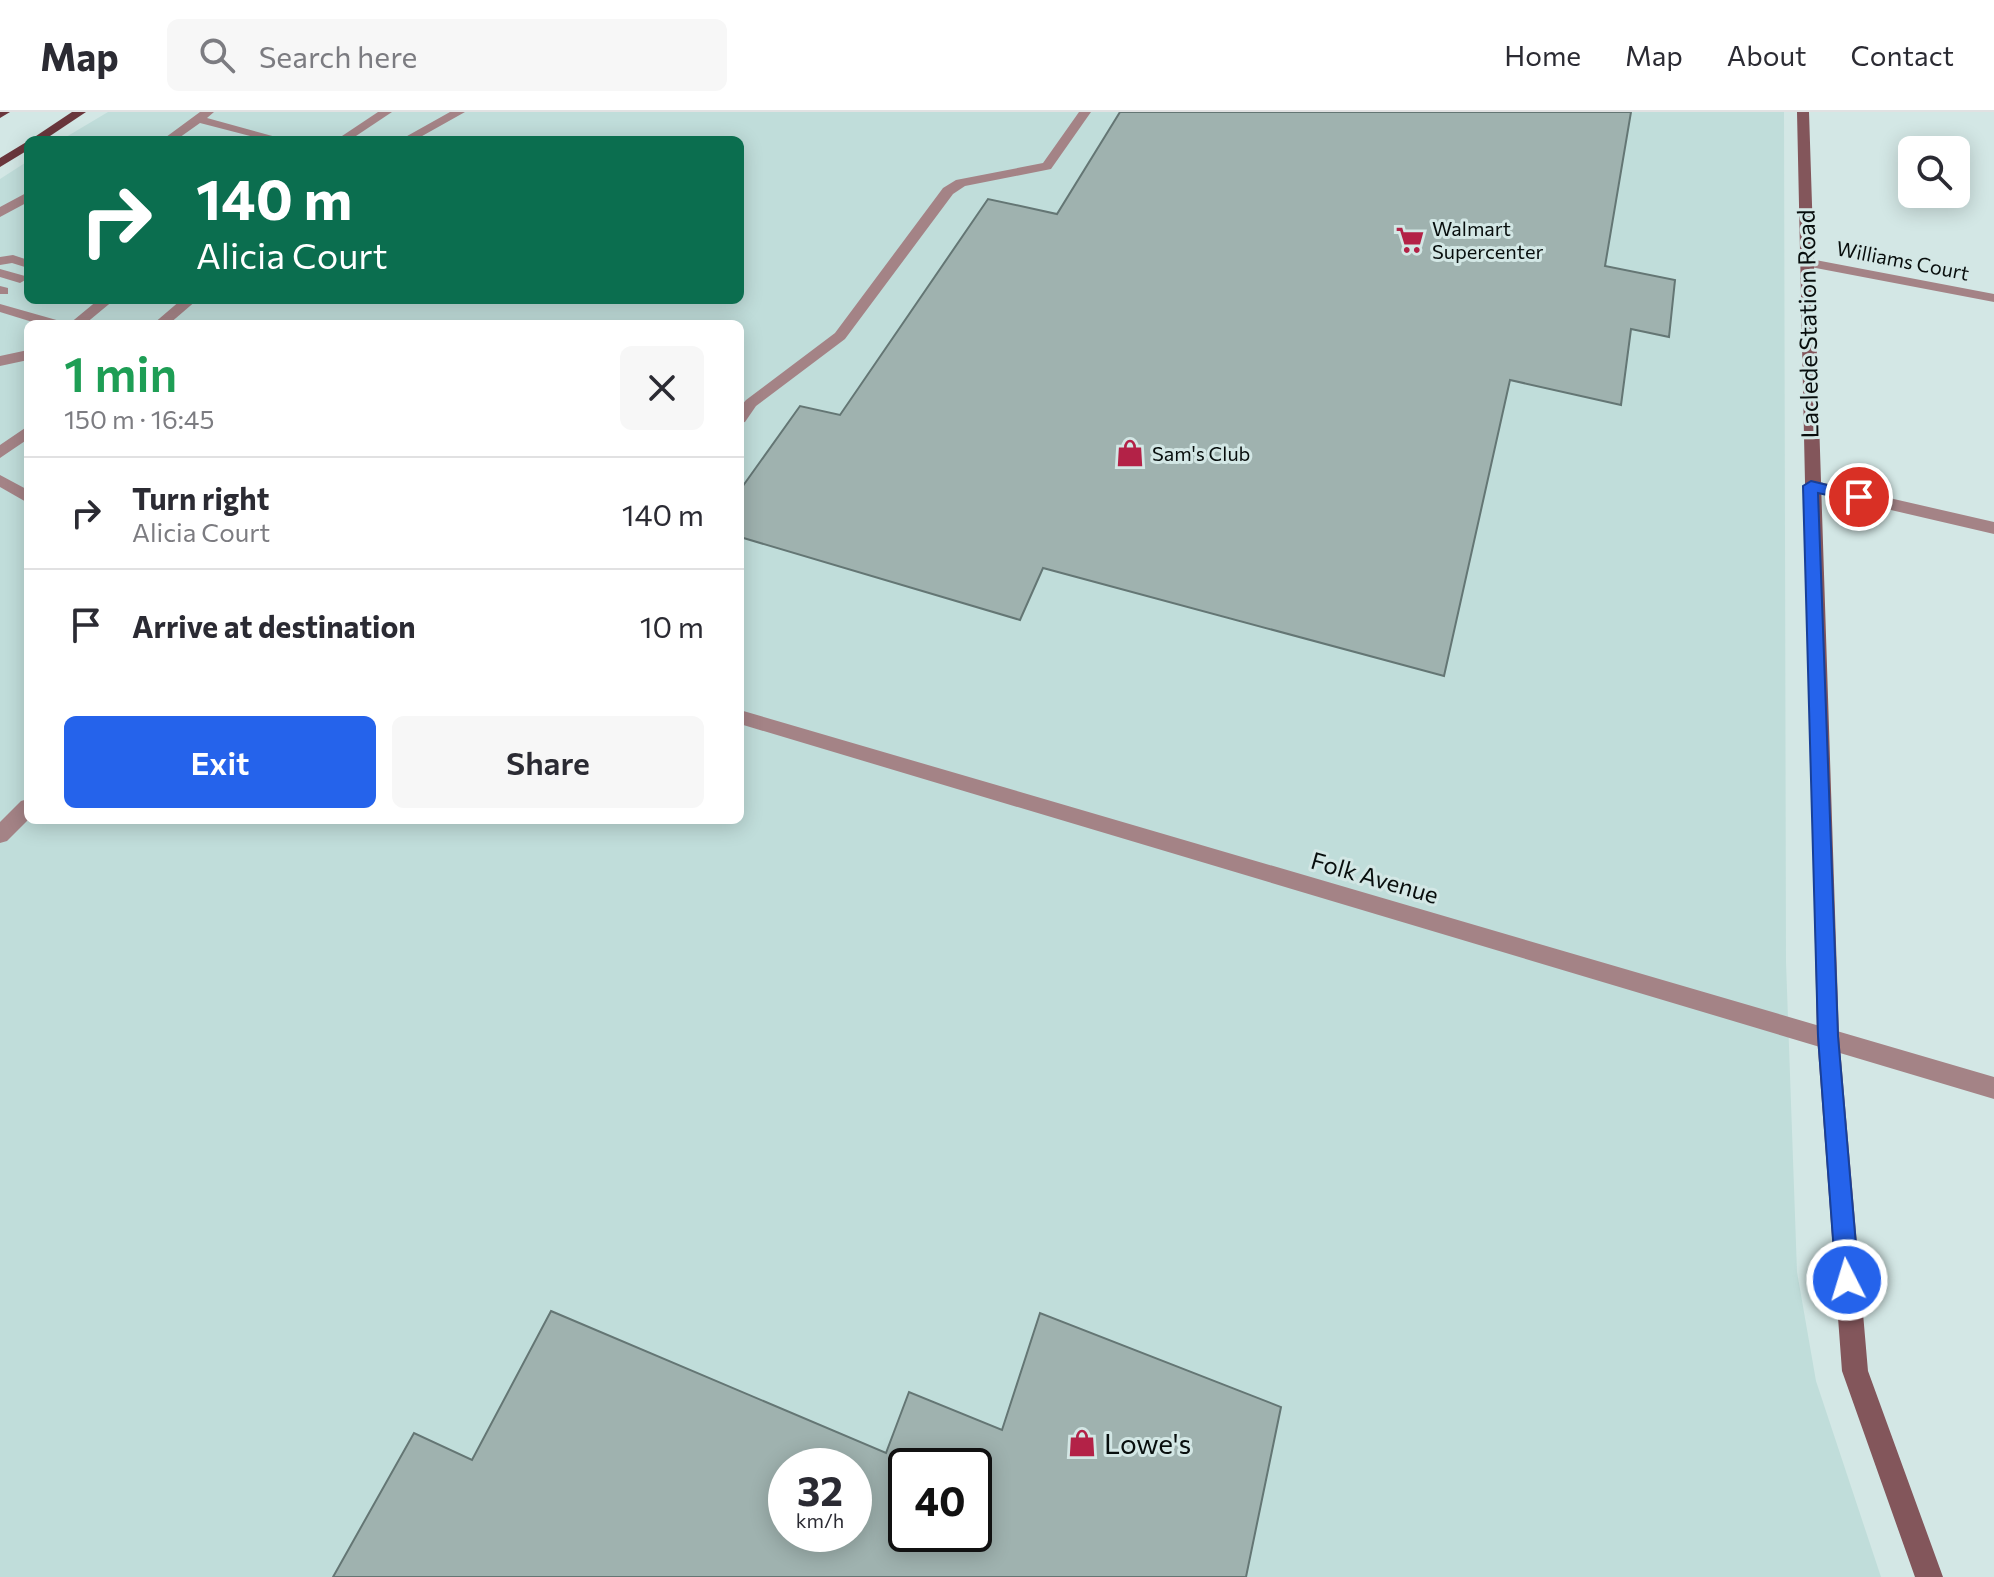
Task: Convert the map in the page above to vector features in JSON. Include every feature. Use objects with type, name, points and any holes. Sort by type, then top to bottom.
[{"type":"main road","points":[[42,136],[80,112]]},
{"type":"main road","points":[[0,163],[24,148]]},
{"type":"street","points":[[348,136],[386,112]]},
{"type":"street","points":[[414,136],[459,112]]},
{"type":"street","points":[[744,413],[751,403],[840,336],[948,191],[961,183],[1047,166],[1085,112]]},
{"type":"street","name":"Laclede Station Road","points":[[1803,112],[1828,1036],[1855,1371],[1929,1577]]},
{"type":"street","points":[[174,136],[203,116],[268,136]]},
{"type":"street","points":[[3,211],[24,198]]},
{"type":"street","points":[[3,211],[24,214]]},
{"type":"street","points":[[0,261],[13,259],[24,263]]},
{"type":"street","name":"Williams Court","points":[[1805,262],[1994,298]]},
{"type":"street","points":[[0,273],[20,279]]},
{"type":"street","points":[[165,320],[185,304]]},
{"type":"street","points":[[0,308],[41,320]]},
{"type":"street","points":[[66,308],[93,308]]},
{"type":"street","points":[[0,361],[24,356]]},
{"type":"street","points":[[0,453],[24,434]]},
{"type":"street","points":[[0,480],[24,495]]},
{"type":"street","points":[[1811,486],[1994,528]]},
{"type":"street","name":"Folk Avenue","points":[[744,718],[1828,1036],[1994,1088]]},
{"type":"street","points":[[0,835],[24,811]]},
{"type":"shaded area","points":[[108,112],[1784,112],[1786,962],[1797,1272],[1816,1381],[1881,1577],[0,1577],[0,179],[24,164],[24,304],[744,304],[744,136],[68,136]]},
{"type":"building","name":"Sam's Club","points":[[1120,112],[1631,112],[1605,266],[1675,280],[1669,337],[1631,329],[1621,405],[1510,380],[1444,676],[1043,568],[1020,620],[744,538],[744,484],[800,406],[840,415],[988,199],[1057,214]]},
{"type":"building","name":"Lowe's","points":[[551,1311],[886,1453],[909,1392],[1002,1430],[1040,1313],[1281,1407],[1246,1577],[333,1577],[414,1433],[472,1460]]},
{"type":"place","name":"Walmart Supercenter","points":[[1410,240]]},
{"type":"place","name":"Sam's Club","points":[[1130,453]]},
{"type":"place","name":"Lowe's","points":[[1082,1443]]},
{"type":"route","points":[[1847,1280],[1828,1036],[1811,486],[1859,497]]}]
